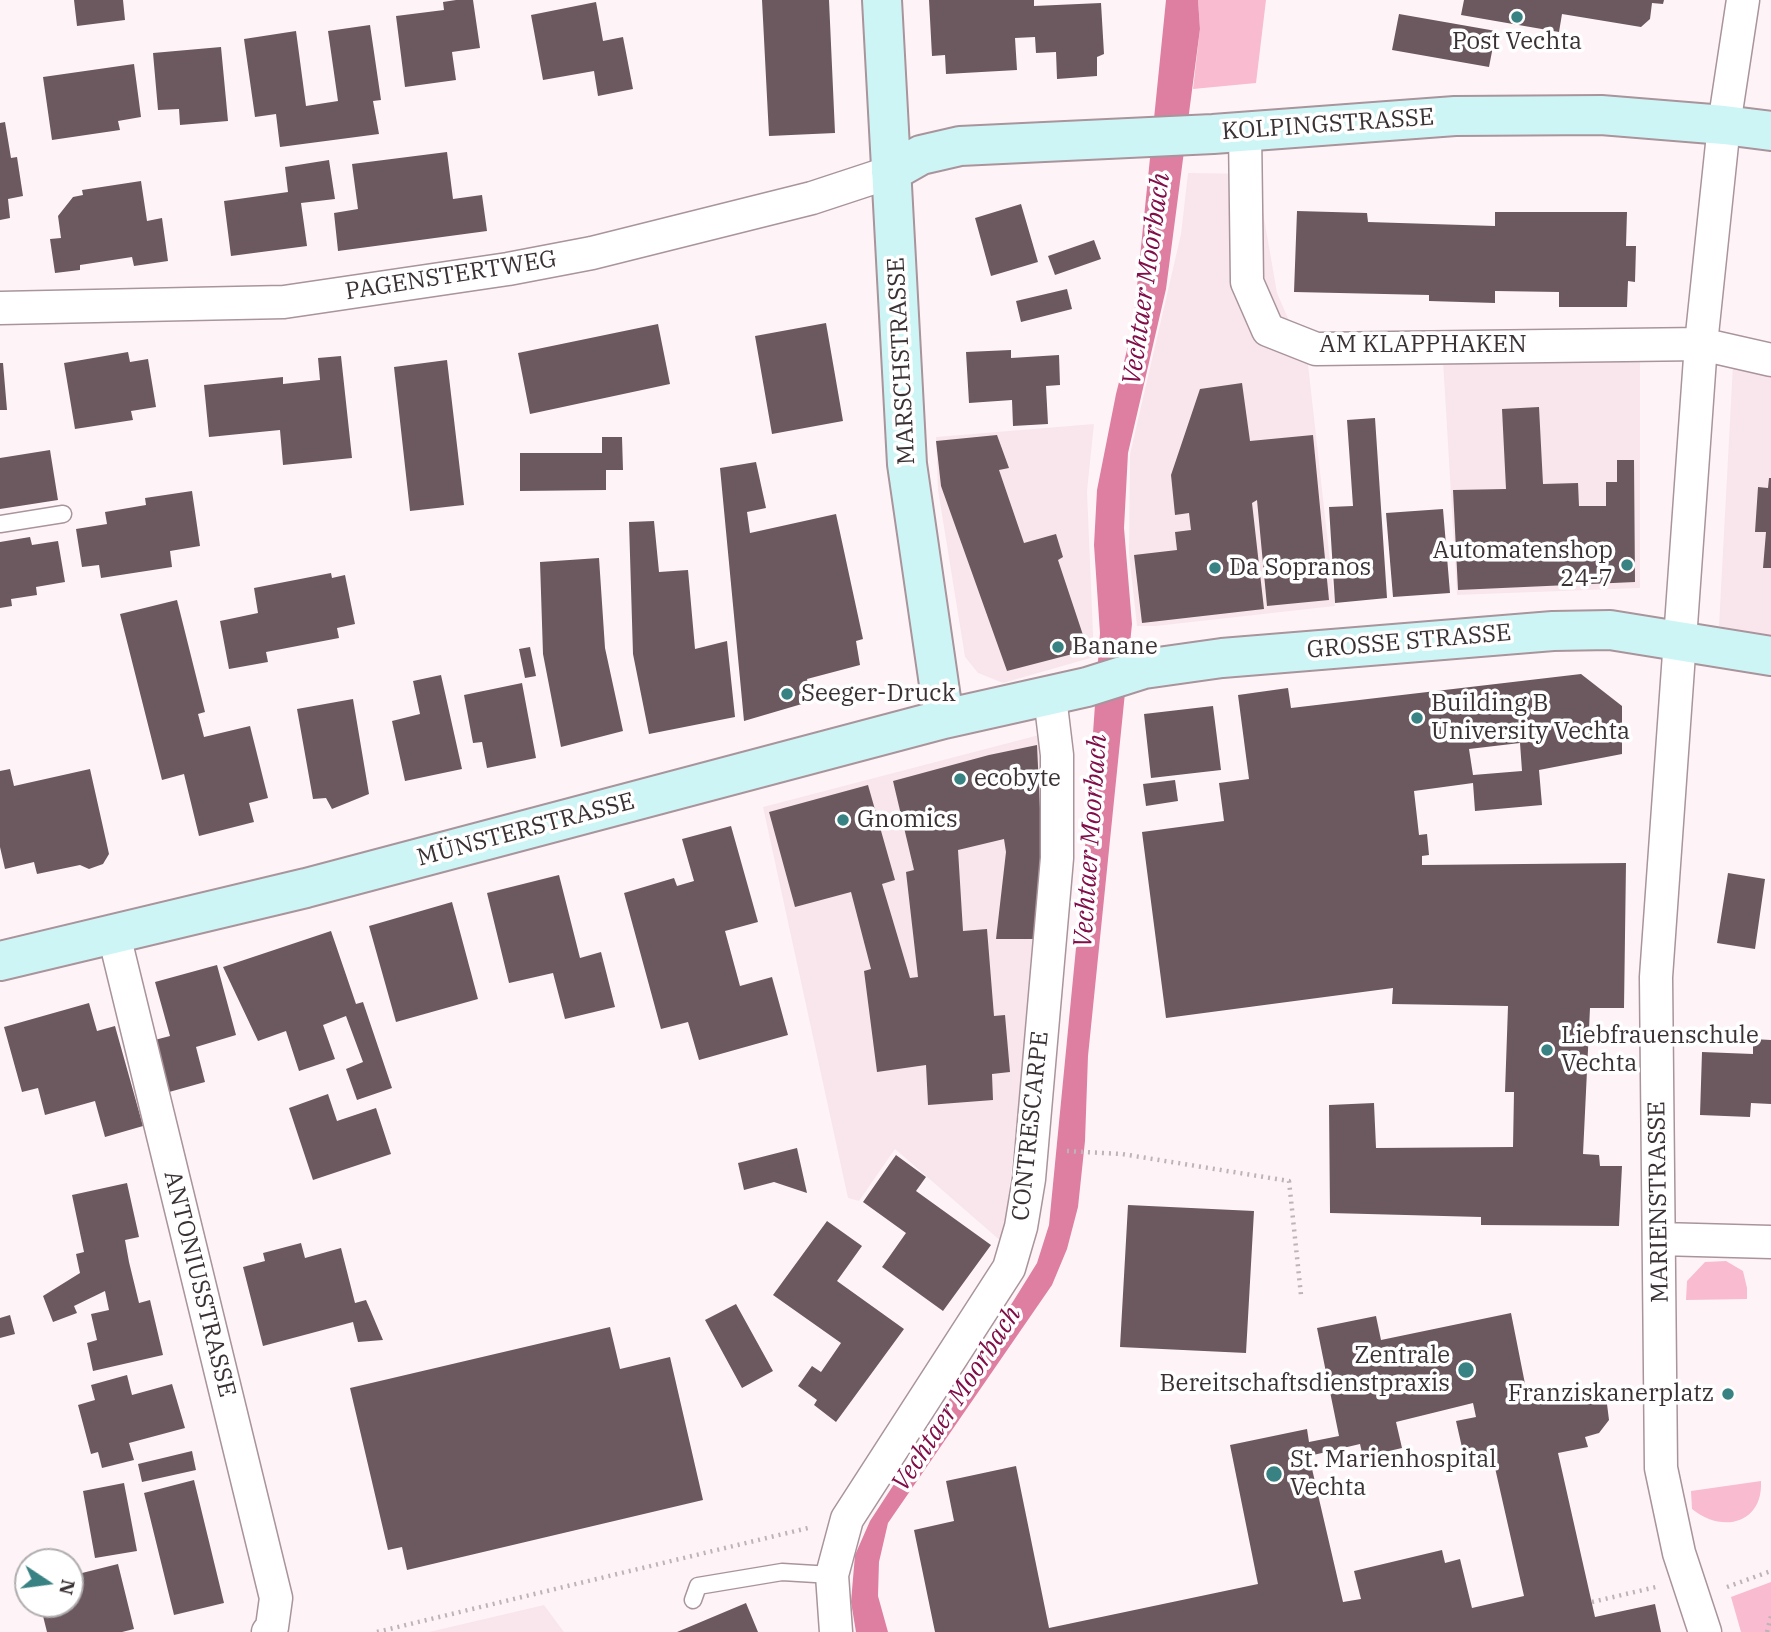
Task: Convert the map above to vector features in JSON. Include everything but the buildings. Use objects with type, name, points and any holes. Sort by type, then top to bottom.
[{"type":"street","name":"MARSCHSTRASSE","points":[[882,0],[907,464],[944,719]]},
{"type":"street","points":[[1680,640],[1701,344],[1724,125],[1743,0]]},
{"type":"street","name":"KOLPINGSTRASSE","points":[[891,172],[921,155],[960,146],[1229,132],[1455,116],[1601,115],[1771,131]]},
{"type":"street","name":"AM KLAPPHAKEN","points":[[1229,132],[1247,282],[1268,330],[1316,349],[1701,344],[1771,360]]},
{"type":"street","name":"PAGENSTERTWEG","points":[[0,308],[284,302],[508,270],[592,253],[786,204],[891,172]]},
{"type":"street","name":"GROSSE STRASSE","points":[[1050,696],[1144,669],[1222,658],[1553,631],[1610,630],[1771,656]]},
{"type":"street","name":"MARIENSTRASSE","points":[[1680,640],[1656,977],[1661,1468],[1679,1553],[1705,1632]]},
{"type":"street","name":"MÜNSTERSTRASSE","points":[[0,961],[306,888],[944,719],[1050,696]]},
{"type":"street","name":"CONTRESCARPE","points":[[836,1632],[832,1575],[847,1519],[1009,1268],[1021,1227],[1028,1179],[1057,858],[1057,755],[1050,696]]},
{"type":"street","name":"ANTONIUSSTRASSE","points":[[114,935],[276,1598],[272,1628],[268,1632]]},
{"type":"street","points":[[1660,1239],[1771,1242]]},
{"type":"lane","points":[[0,524],[63,514]]},
{"type":"lane","points":[[694,1600],[698,1586],[782,1572],[832,1575]]},
{"type":"path","points":[[1062,1151],[1122,1154],[1289,1181],[1301,1295]]},
{"type":"path","points":[[377,1632],[847,1519]]},
{"type":"path","points":[[1720,1590],[1771,1571]]},
{"type":"path","points":[[1592,1602],[1688,1580]]},
{"type":"path","points":[[1767,1632],[1771,1616]]},
{"type":"shaded area","points":[[1198,0],[1266,0],[1256,83],[1193,89],[1200,29]]},
{"type":"shaded area","points":[[1188,173],[1262,174],[1259,189],[1277,293],[1308,364],[1335,606],[1137,626],[1129,554],[1130,454],[1181,234]]},
{"type":"shaded area","points":[[1640,358],[1640,588],[1457,595],[1443,361]]},
{"type":"shaded area","points":[[1733,364],[1771,372],[1771,638],[1719,626]]},
{"type":"shaded area","points":[[1094,424],[1087,491],[1094,657],[1003,683],[978,673],[965,657],[938,490],[936,437]]},
{"type":"shaded area","points":[[1039,735],[1046,851],[1039,935],[1003,1243],[895,1149],[859,1201],[848,1198],[763,807]]},
{"type":"shaded area","points":[[1726,1261],[1743,1271],[1747,1299],[1686,1300],[1687,1281],[1705,1262]]},
{"type":"shaded area","points":[[1761,1481],[1760,1496],[1748,1516],[1727,1522],[1715,1521],[1692,1509],[1691,1491]]},
{"type":"shaded area","points":[[1771,1582],[1771,1632],[1741,1632],[1731,1597]]},
{"type":"shaded area","points":[[544,1605],[564,1632],[429,1632]]},
{"type":"water","name":"Vechtaer Moorbach","points":[[1166,0],[1198,0],[1200,29],[1166,289],[1128,453],[1124,528],[1132,624],[1088,1056],[1085,1141],[1078,1207],[1067,1249],[1052,1285],[888,1523],[879,1562],[878,1596],[888,1632],[856,1632],[851,1602],[855,1555],[870,1521],[1037,1263],[1049,1225],[1083,876],[1100,633],[1094,545],[1097,490],[1133,326]]},
{"type":"place","name":"Post Vechta","points":[[1517,17]]},
{"type":"place","name":"Automatenshop 24-7","points":[[1627,565]]},
{"type":"place","name":"Da Sopranos","points":[[1215,568]]},
{"type":"place","name":"Banane","points":[[1058,647]]},
{"type":"place","name":"Seeger-Druck","points":[[787,694]]},
{"type":"place","name":"Building B University Vechta","points":[[1417,718]]},
{"type":"place","name":"ecobyte","points":[[960,779]]},
{"type":"place","name":"Gnomics","points":[[843,820]]},
{"type":"place","name":"Liebfrauenschule Vechta","points":[[1547,1050]]},
{"type":"place","name":"Zentrale Bereitschaftsdienstpraxis","points":[[1466,1370]]},
{"type":"place","name":"Franziskanerplatz","points":[[1728,1394]]},
{"type":"place","name":"St. Marienhospital Vechta","points":[[1274,1474]]}]
